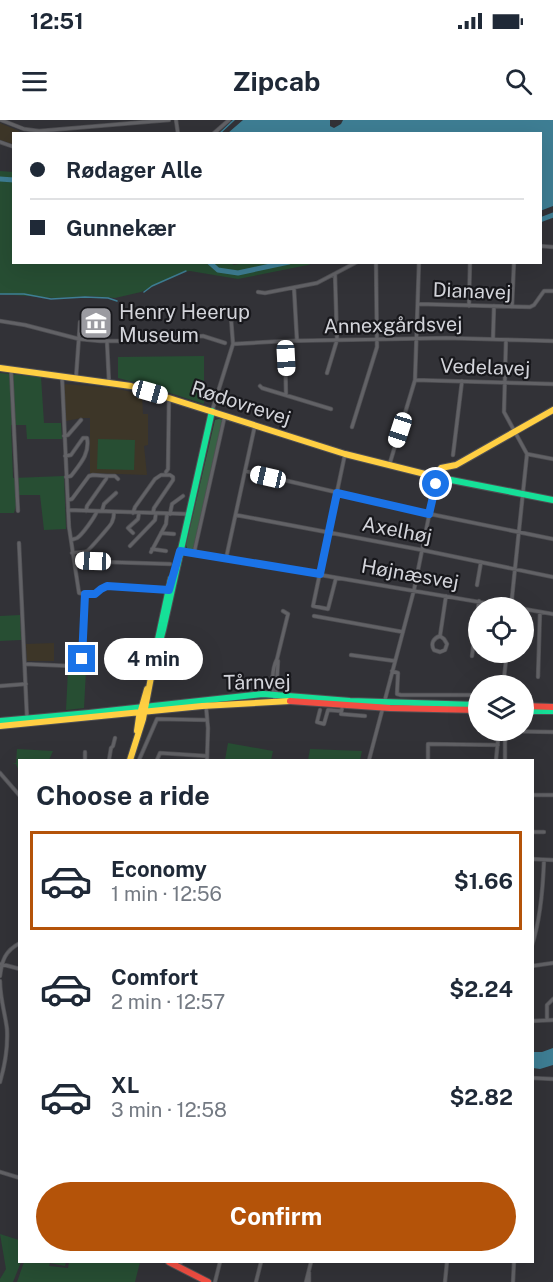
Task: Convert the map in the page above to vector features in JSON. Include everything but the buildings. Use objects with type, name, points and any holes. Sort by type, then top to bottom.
[{"type":"street","points":[[2,120],[23,131],[50,132],[169,120]]},
{"type":"street","points":[[96,120],[96,127]]},
{"type":"street","points":[[215,132],[230,120]]},
{"type":"street","points":[[258,292],[265,293],[317,283],[353,264]]},
{"type":"street","points":[[352,427],[377,347],[376,264]]},
{"type":"street","points":[[389,466],[416,380],[419,264]]},
{"type":"street","points":[[469,306],[470,264]]},
{"type":"street","points":[[512,307],[514,264]]},
{"type":"street","points":[[327,373],[337,340],[335,274]]},
{"type":"street","points":[[294,288],[297,341]]},
{"type":"street","name":"Dianavej","points":[[418,304],[532,307],[544,291],[553,291]]},
{"type":"street","points":[[493,339],[494,306]]},
{"type":"street","points":[[130,759],[212,411],[233,344],[231,318]]},
{"type":"street","points":[[0,321],[79,339],[107,342],[203,336],[225,343]]},
{"type":"street","points":[[76,378],[80,322]]},
{"type":"street","name":"Annexgårdsvej","points":[[233,344],[417,339],[553,341]]},
{"type":"street","points":[[506,340],[504,412],[527,454],[513,597]]},
{"type":"street","points":[[285,341],[286,395]]},
{"type":"street","points":[[107,342],[109,382]]},
{"type":"street","name":"Rødovrevej","points":[[0,368],[131,386],[389,466],[553,500]]},
{"type":"street","points":[[11,369],[18,511]]},
{"type":"street","points":[[62,376],[70,540],[79,593],[95,594],[107,586],[169,593]]},
{"type":"street","name":"Vedelavej","points":[[416,380],[553,384]]},
{"type":"street","points":[[453,455],[462,381]]},
{"type":"street","points":[[260,386],[331,409]]},
{"type":"street","points":[[166,472],[168,469],[169,397]]},
{"type":"street","points":[[369,759],[414,590],[437,477],[441,468],[456,465],[553,410]]},
{"type":"street","points":[[194,553],[225,415]]},
{"type":"street","points":[[64,436],[68,435],[81,420]]},
{"type":"street","points":[[227,554],[255,425]]},
{"type":"street","points":[[65,456],[70,455],[83,438],[87,438],[88,452],[71,476],[66,477]]},
{"type":"street","points":[[320,574],[345,454]]},
{"type":"street","points":[[527,454],[553,459]]},
{"type":"street","points":[[245,471],[429,514],[553,539]]},
{"type":"street","points":[[130,546],[155,520],[154,508],[173,477],[161,475],[155,479],[133,513]]},
{"type":"street","points":[[68,500],[72,499],[89,476],[115,476],[118,479]]},
{"type":"street","points":[[86,511],[107,476]]},
{"type":"street","points":[[70,540],[80,535],[104,504],[116,493]]},
{"type":"street","points":[[166,551],[151,550],[166,524],[172,504],[183,496]]},
{"type":"street","points":[[68,510],[188,514]]},
{"type":"street","points":[[72,553],[87,551],[111,525],[114,512]]},
{"type":"street","points":[[132,533],[128,528],[138,519],[139,513]]},
{"type":"street","name":"Axelhøj","points":[[236,515],[553,577]]},
{"type":"street","points":[[161,532],[174,534]]},
{"type":"street","points":[[19,543],[27,721]]},
{"type":"street","name":"Højnæsvej","points":[[180,551],[468,599]]},
{"type":"street","points":[[74,561],[170,564]]},
{"type":"street","points":[[477,585],[481,562]]},
{"type":"street","name":"Højnæsvej","points":[[320,574],[313,604],[319,608],[328,609],[336,577]]},
{"type":"street","points":[[25,663],[71,666],[80,663],[85,594]]},
{"type":"street","points":[[440,636],[434,639],[432,647],[440,652],[446,650],[447,644],[440,636],[446,596]]},
{"type":"street","points":[[273,697],[277,659],[288,614],[283,611]]},
{"type":"street","points":[[534,611],[553,614]]},
{"type":"street","points":[[538,677],[540,612]]},
{"type":"street","points":[[314,616],[403,632]]},
{"type":"street","points":[[351,655],[395,661]]},
{"type":"street","points":[[273,697],[274,664],[277,659]]},
{"type":"street","points":[[392,671],[398,673],[397,694],[468,695]]},
{"type":"street","points":[[0,686],[26,684]]},
{"type":"street","name":"Tårnvej","points":[[143,709],[255,694],[468,709]]},
{"type":"street","name":"Tårnvej","points":[[0,726],[89,713],[206,706],[273,697]]},
{"type":"street","name":"Tårnvej","points":[[383,705],[468,705]]},
{"type":"street","points":[[157,759],[160,753],[207,758],[206,706]]},
{"type":"street","points":[[534,707],[553,709]]},
{"type":"street","points":[[534,710],[553,709]]},
{"type":"street","points":[[320,710],[317,722],[324,724],[328,710],[341,710],[341,714],[365,716]]},
{"type":"street","points":[[139,759],[157,719],[207,720]]},
{"type":"street","name":"Tårnvej","points":[[0,721],[27,721]]},
{"type":"street","points":[[534,732],[553,732]]},
{"type":"street","points":[[109,759],[115,738]]},
{"type":"street","points":[[496,759],[498,741]]},
{"type":"street","points":[[505,741],[505,759]]},
{"type":"street","points":[[428,759],[428,744],[498,745]]},
{"type":"street","points":[[85,752],[85,759]]},
{"type":"street","points":[[0,774],[18,794]]},
{"type":"street","points":[[534,795],[553,795]]},
{"type":"street","points":[[534,832],[544,832]]},
{"type":"street","points":[[534,860],[553,860]]},
{"type":"street","points":[[534,939],[542,900],[544,860]]},
{"type":"street","points":[[0,976],[5,954],[18,944]]},
{"type":"street","points":[[534,966],[553,963]]},
{"type":"street","points":[[1,964],[18,968]]},
{"type":"street","points":[[0,981],[7,1043],[0,1082]]},
{"type":"street","points":[[547,1020],[547,1005],[553,999]]},
{"type":"street","points":[[534,1021],[553,1020]]},
{"type":"street","points":[[534,1078],[553,1079]]},
{"type":"street","points":[[0,1172],[18,1177]]},
{"type":"street","points":[[171,1263],[208,1282]]},
{"type":"street","points":[[215,1282],[220,1263]]},
{"type":"street","points":[[256,1282],[261,1263]]},
{"type":"street","points":[[308,1282],[311,1263]]},
{"type":"street","points":[[445,1282],[447,1263]]},
{"type":"street","points":[[513,1282],[514,1263]]},
{"type":"shaded area","points":[[0,123],[20,132],[12,132],[12,144],[0,140]]},
{"type":"shaded area","points":[[64,385],[112,388],[142,394],[143,414],[148,414],[148,445],[144,446],[147,475],[90,473],[90,418],[66,421]]},
{"type":"shaded area","points":[[54,643],[54,661],[27,661],[26,644]]},
{"type":"green space","points":[[0,171],[12,172],[12,264],[310,264],[238,279],[190,271],[182,272],[141,292],[115,298],[91,296],[55,298],[0,294]]},
{"type":"green space","points":[[204,356],[204,404],[118,378],[118,357]]},
{"type":"green space","points":[[0,373],[41,377],[44,423],[61,423],[62,439],[27,439],[26,425],[11,425],[13,478],[64,476],[66,529],[44,530],[40,495],[19,495],[14,513],[0,513]]},
{"type":"green space","points":[[215,420],[223,420],[193,550],[187,548],[186,545]]},
{"type":"green space","points":[[98,439],[135,440],[134,470],[97,469]]},
{"type":"green space","points":[[20,615],[21,640],[0,641],[0,616]]},
{"type":"green space","points":[[68,670],[86,670],[84,708],[66,710]]},
{"type":"green space","points":[[228,743],[273,751],[271,759],[225,759]]},
{"type":"green space","points":[[17,749],[53,751],[49,759],[18,759],[18,769],[16,764],[12,763],[16,763]]},
{"type":"green space","points":[[310,749],[362,751],[360,759],[308,759]]},
{"type":"green space","points":[[0,1234],[18,1240],[18,1263],[21,1263],[13,1282],[0,1282],[6,1269]]},
{"type":"green space","points":[[24,1263],[50,1263],[49,1266],[68,1268],[69,1263],[140,1263],[135,1282],[17,1282]]},
{"type":"green space","points":[[50,1263],[66,1263],[65,1266]]},
{"type":"water","points":[[243,120],[330,120],[330,126],[334,128],[343,120],[553,120],[553,206],[542,210],[542,132],[229,132]]},
{"type":"water","points":[[553,1048],[553,1065],[540,1069],[534,1068],[534,1052]]},
{"type":"waterway","points":[[221,132],[234,120]]},
{"type":"waterway","points":[[0,179],[12,180]]},
{"type":"waterway","points":[[542,219],[553,215]]},
{"type":"waterway","points":[[211,264],[218,270],[238,273],[280,264]]},
{"type":"waterway","points":[[144,292],[186,271]]},
{"type":"waterway","points":[[0,294],[24,294],[51,299],[108,298],[117,301]]},
{"type":"traffic: fast","points":[[153,668],[212,411]]},
{"type":"traffic: fast","points":[[441,478],[553,500]]},
{"type":"traffic: fast","points":[[157,644],[171,579]]},
{"type":"traffic: fast","points":[[0,721],[263,694],[350,701],[468,705]]},
{"type":"traffic: fast","points":[[534,711],[553,711]]},
{"type":"traffic: slow","points":[[0,368],[131,386],[345,454],[433,476]]},
{"type":"traffic: slow","points":[[438,473],[441,468],[456,465],[553,410]]},
{"type":"traffic: slow","points":[[437,473],[441,477],[437,481],[433,477],[437,473]]},
{"type":"traffic: slow","points":[[130,759],[143,719],[153,667]]},
{"type":"traffic: slow","points":[[137,731],[147,689]]},
{"type":"traffic: slow","points":[[0,726],[202,706],[290,701]]},
{"type":"traffic: jam","points":[[290,701],[390,708],[468,710]]},
{"type":"traffic: jam","points":[[534,706],[553,707]]},
{"type":"traffic: jam","points":[[171,1263],[208,1282]]},
{"type":"place","name":"Henry Heerup Museum","points":[[96,323]]},
{"type":"route","points":[[82,659],[85,594],[95,594],[107,586],[169,590],[180,551],[320,574],[337,493],[429,514],[436,484]]}]
